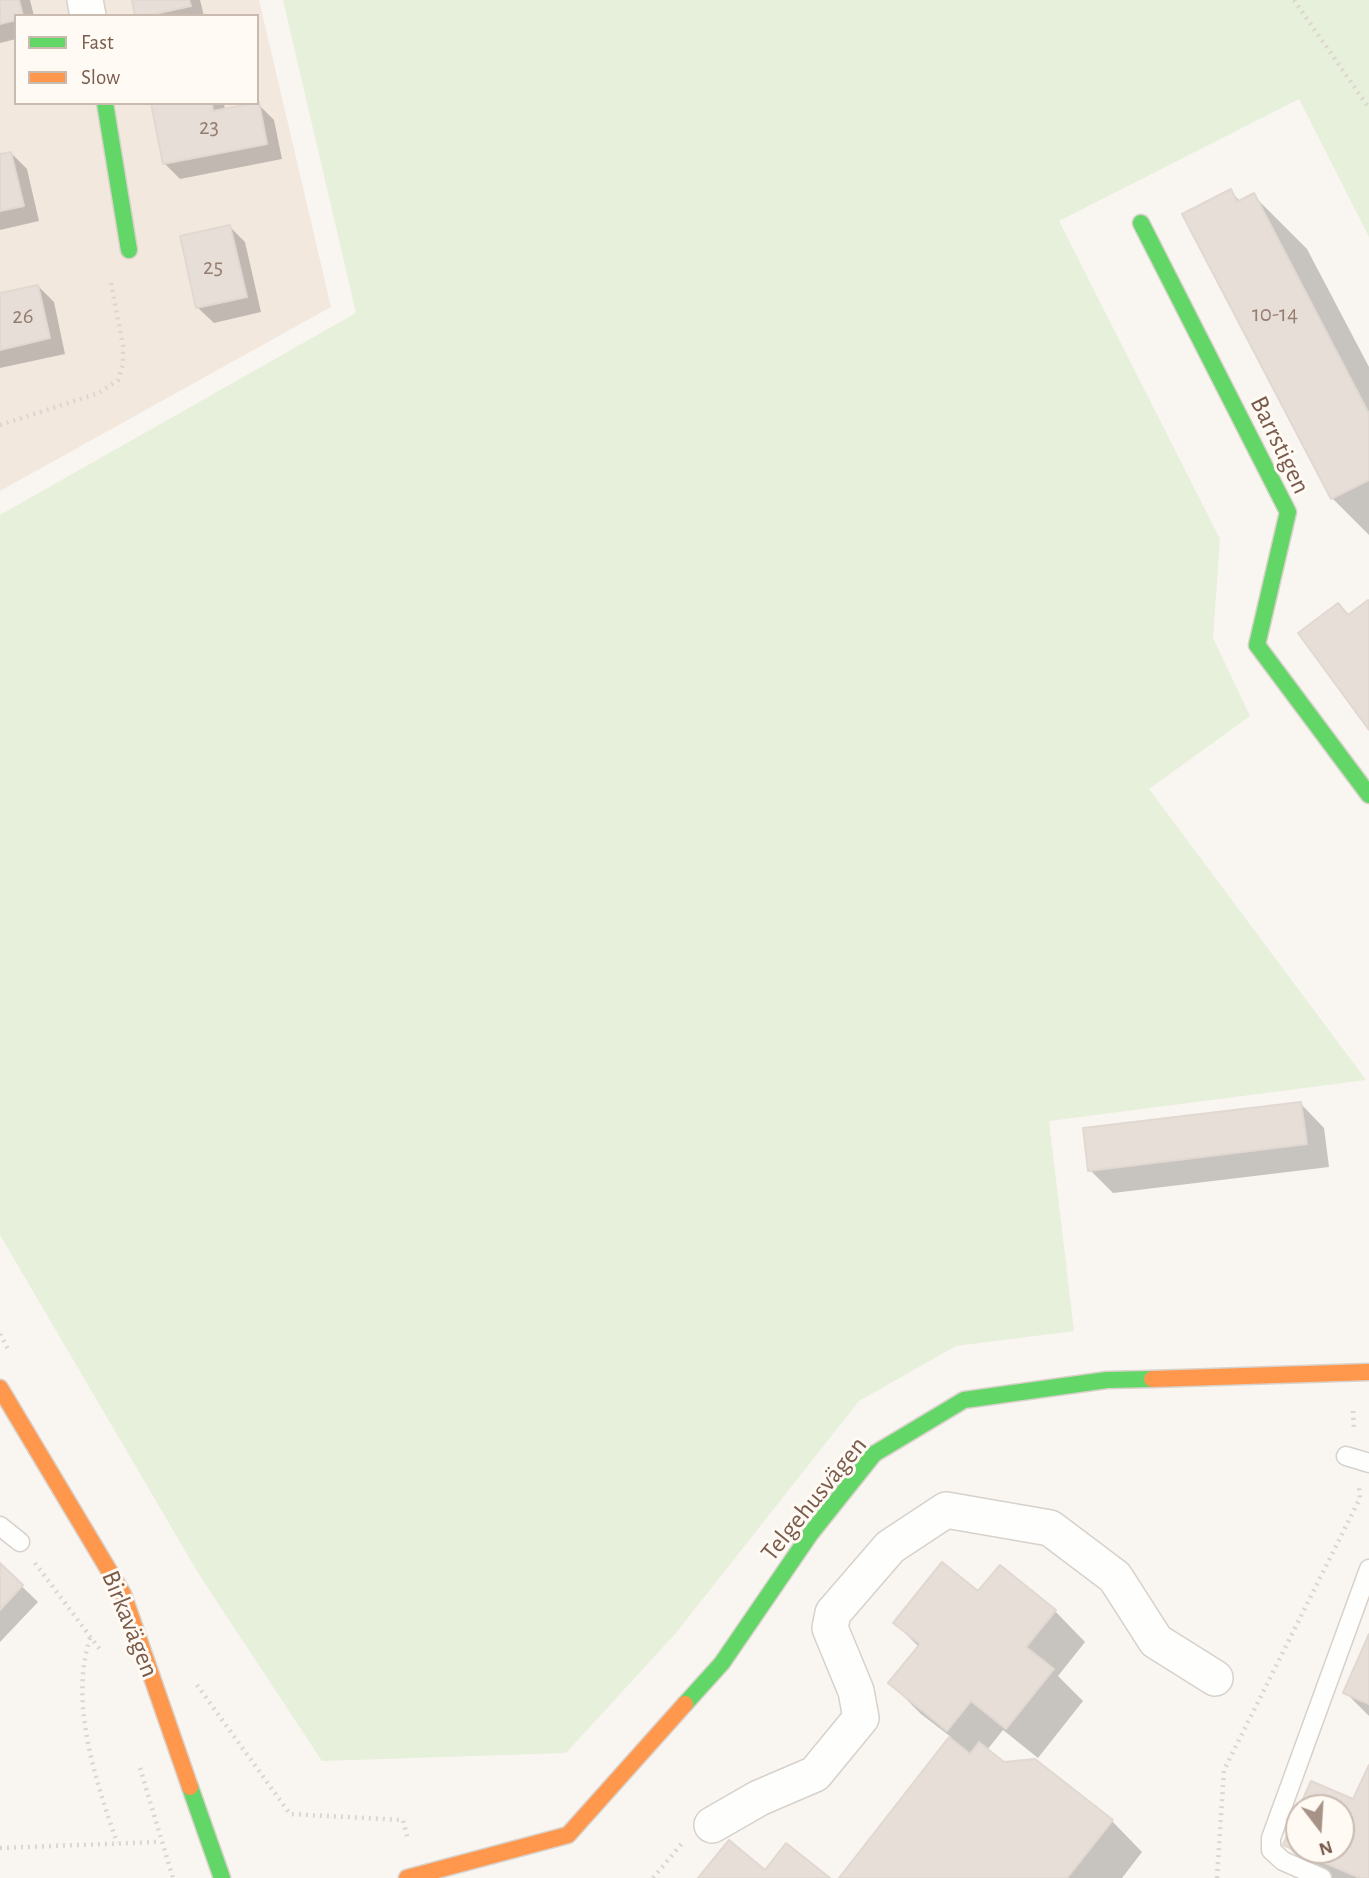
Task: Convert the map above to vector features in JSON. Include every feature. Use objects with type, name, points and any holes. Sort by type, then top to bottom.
[{"type":"street","points":[[105,105],[129,250]]},
{"type":"street","name":"Barrstigen","points":[[1141,223],[1288,512],[1258,645],[1369,795]]},
{"type":"street","name":"Telgehusvägen","points":[[407,1878],[568,1835],[722,1663],[811,1533],[874,1454],[964,1400],[1107,1380],[1369,1372]]},
{"type":"street","name":"Birkavägen","points":[[0,1388],[123,1594],[222,1878]]},
{"type":"street","points":[[712,1825],[759,1798],[815,1774],[861,1718],[856,1691],[830,1628],[833,1613],[890,1547],[946,1510],[1050,1528],[1115,1577],[1156,1641],[1215,1678]]},
{"type":"lane","points":[[1351,1449],[1369,1463]]},
{"type":"lane","points":[[0,1526],[20,1542]]},
{"type":"lane","points":[[1322,1878],[1283,1861],[1271,1850],[1271,1838],[1369,1569]]},
{"type":"path","points":[[1294,0],[1369,108]]},
{"type":"path","points":[[0,425],[99,393],[118,380],[123,364],[122,345],[108,267],[129,250]]},
{"type":"path","points":[[1350,1374],[1351,1449]]},
{"type":"path","points":[[1217,1878],[1224,1770],[1360,1498],[1359,1484]]},
{"type":"path","points":[[20,1542],[103,1654]]},
{"type":"path","points":[[91,1638],[84,1669],[86,1731],[92,1768],[117,1843]]},
{"type":"path","points":[[139,1763],[173,1878]]},
{"type":"path","points":[[290,1814],[403,1820],[410,1848]]},
{"type":"path","points":[[653,1878],[680,1843],[712,1825]]},
{"type":"path","points":[[0,1848],[156,1842]]},
{"type":"shaded area","points":[[0,0],[259,0],[331,307],[0,491]]},
{"type":"green space","points":[[283,0],[1369,0],[1369,237],[1299,99],[1059,221],[1220,539],[1213,638],[1250,716],[1149,789],[1366,1080],[1049,1121],[1074,1331],[956,1346],[859,1401],[675,1634],[566,1753],[322,1761],[200,1576],[0,1235],[0,515],[356,313]]},
{"type":"building","points":[[0,0],[19,0],[22,14],[14,14],[14,20],[0,24]]},
{"type":"building","points":[[132,0],[189,0],[191,6],[155,14],[135,14]]},
{"type":"building","points":[[259,102],[267,144],[163,164],[151,105],[212,105],[213,111],[259,105]]},
{"type":"building","points":[[11,152],[24,206],[0,211],[0,154]]},
{"type":"building","points":[[1231,189],[1237,202],[1254,193],[1369,414],[1369,480],[1331,499],[1182,214]]},
{"type":"building","points":[[230,225],[247,297],[196,308],[180,236]]},
{"type":"building","points":[[38,285],[50,338],[0,350],[0,293]]},
{"type":"building","points":[[1368,600],[1369,730],[1298,633],[1338,603],[1348,615]]},
{"type":"building","points":[[1301,1102],[1307,1144],[1088,1171],[1083,1128]]},
{"type":"building","points":[[942,1562],[978,1591],[1000,1565],[1056,1610],[1026,1647],[1054,1669],[1006,1729],[971,1701],[947,1731],[888,1683],[920,1644],[893,1623]]},
{"type":"building","points":[[0,1563],[23,1585],[0,1610]]},
{"type":"building","points":[[1369,1634],[1369,1704],[1343,1693]]},
{"type":"building","points":[[949,1737],[970,1754],[979,1742],[1004,1762],[1035,1759],[1113,1820],[1067,1878],[839,1878]]},
{"type":"building","points":[[1369,1765],[1369,1878],[1360,1878],[1327,1864],[1355,1864],[1355,1795]]},
{"type":"building","points":[[1311,1781],[1341,1794],[1305,1794]]},
{"type":"building","points":[[729,1840],[765,1870],[786,1843],[830,1878],[698,1878]]},
{"type":"traffic: fast","points":[[105,105],[129,250]]},
{"type":"traffic: fast","points":[[1141,223],[1288,512],[1257,645],[1369,795]]},
{"type":"traffic: fast","points":[[685,1704],[722,1663],[811,1533],[874,1454],[964,1400],[1107,1380],[1152,1379]]},
{"type":"traffic: fast","points":[[190,1787],[222,1878]]},
{"type":"traffic: slow","points":[[1152,1379],[1369,1372]]},
{"type":"traffic: slow","points":[[0,1388],[123,1594],[190,1787]]},
{"type":"traffic: slow","points":[[407,1878],[568,1835],[685,1704]]}]
